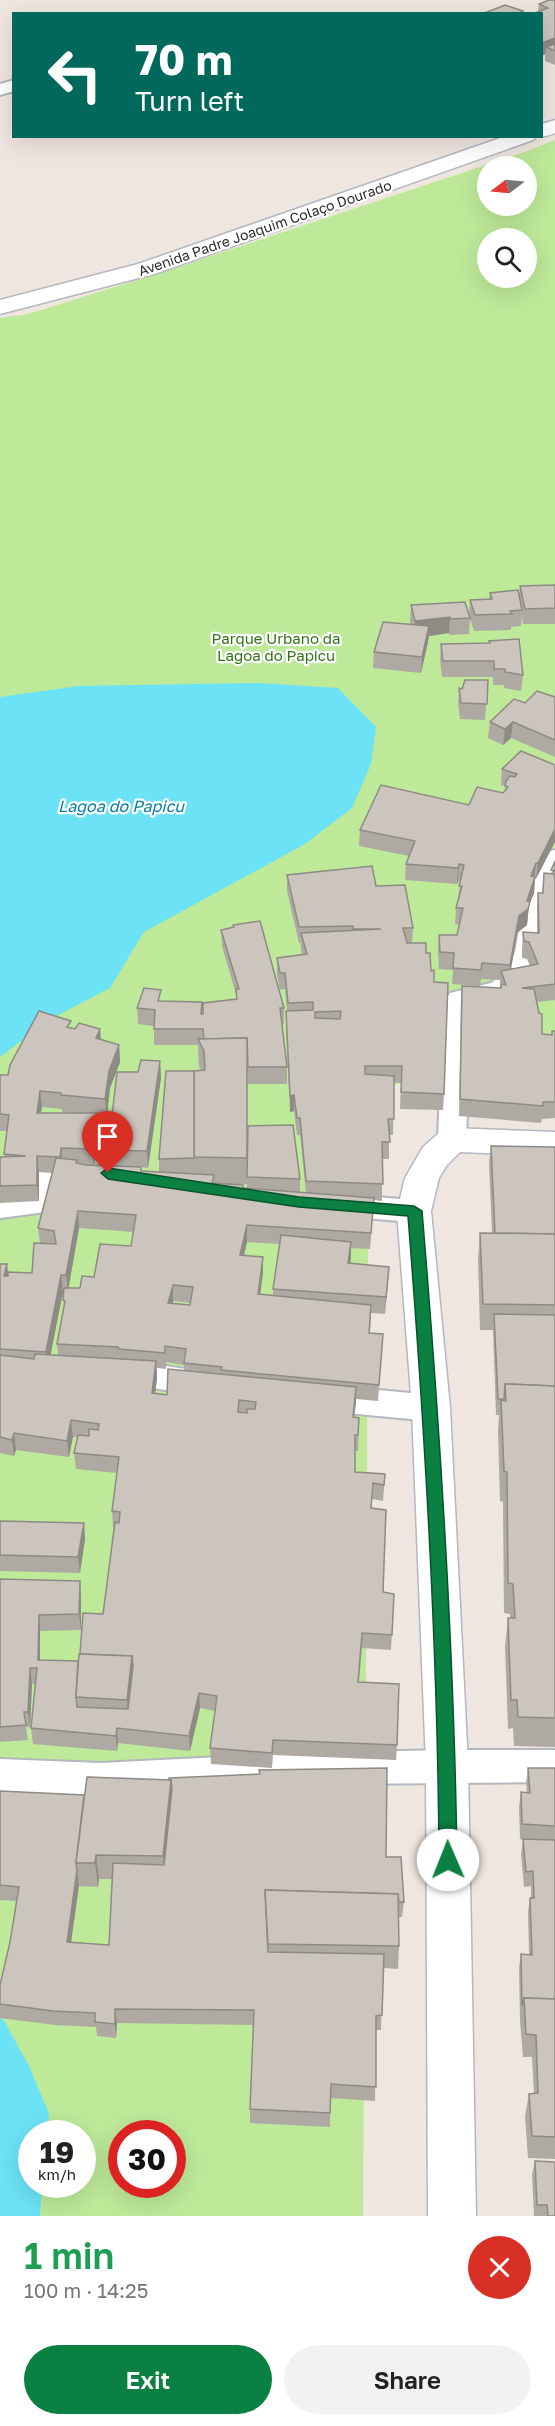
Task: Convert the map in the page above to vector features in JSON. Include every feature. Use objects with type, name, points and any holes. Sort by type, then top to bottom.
[{"type":"street","name":"Avenida Padre Joaquim Colaço Dourado","points":[[0,307],[104,282],[520,138]]},
{"type":"street","points":[[452,2216],[447,1765],[431,1408],[414,1211],[422,1178],[444,1148],[555,1144]]},
{"type":"lane","points":[[444,1148],[457,1004],[460,999],[498,991],[512,983],[521,973],[539,893],[555,858]]},
{"type":"lane","points":[[0,1207],[42,1203],[48,1197],[49,1178],[53,1174],[119,1175]]},
{"type":"lane","points":[[310,1203],[414,1211]]},
{"type":"lane","points":[[95,1366],[231,1389]]},
{"type":"lane","points":[[286,1394],[431,1408]]},
{"type":"lane","points":[[0,1775],[37,1778],[137,1779],[332,1768],[447,1765],[555,1766]]},
{"type":"green space","name":"Parque Urbano da Lagoa do Papicu","points":[[555,140],[555,1077],[444,1071],[369,1092],[363,2216],[0,2216],[0,318],[28,314],[160,273],[477,168],[477,216],[537,216],[537,156],[513,156]]},
{"type":"water","name":"Lagoa do Papicu","points":[[259,683],[338,688],[376,727],[371,764],[352,808],[305,844],[144,932],[110,988],[47,1021],[0,1057],[0,697],[79,686]]},
{"type":"water","points":[[0,2018],[3,2019],[29,2066],[49,2114],[48,2120],[18,2120],[18,2198],[41,2198],[40,2216],[0,2216]]},
{"type":"building","points":[[555,0],[555,38],[543,43],[543,12],[538,12],[548,8],[539,4]]},
{"type":"building","points":[[505,5],[523,11],[521,12],[487,12]]},
{"type":"building","points":[[555,44],[555,51],[546,47]]},
{"type":"building","points":[[555,585],[555,608],[525,609],[520,586]]},
{"type":"building","points":[[518,590],[522,610],[510,611],[512,614],[475,615],[470,600],[492,599],[490,593]]},
{"type":"building","points":[[465,602],[470,618],[450,619],[450,617],[415,621],[411,605]]},
{"type":"building","points":[[383,622],[429,626],[422,657],[374,652]]},
{"type":"building","points":[[519,639],[523,675],[505,672],[505,669],[494,669],[494,661],[443,661],[441,644],[490,643],[489,641]]},
{"type":"building","points":[[465,680],[488,680],[487,704],[461,703],[459,688],[462,689]]},
{"type":"building","points":[[537,691],[555,697],[555,740],[513,722],[505,729],[490,722],[514,699],[525,703]]},
{"type":"building","points":[[521,751],[555,765],[555,829],[531,876],[535,877],[527,901],[530,901],[528,909],[519,916],[510,965],[482,963],[481,970],[453,968],[454,953],[440,952],[439,935],[457,935],[463,908],[456,908],[462,886],[459,886],[464,865],[459,864],[458,868],[406,864],[415,841],[360,830],[381,785],[469,805],[477,787],[503,793],[508,787],[505,786],[506,781],[510,776],[515,777],[517,774],[502,769]]},
{"type":"building","points":[[372,866],[376,886],[405,885],[413,928],[403,928],[407,943],[426,943],[426,953],[430,953],[431,971],[434,970],[434,982],[448,983],[444,1094],[401,1092],[402,1066],[365,1066],[365,1074],[394,1076],[394,1119],[388,1119],[390,1142],[382,1142],[383,1184],[306,1181],[300,1118],[297,1118],[294,1095],[290,1096],[286,1011],[313,1010],[313,1002],[288,1003],[285,973],[280,973],[277,958],[307,954],[301,933],[381,929],[353,929],[353,926],[299,927],[287,875]],"holes":[[[341,1011],[340,1019],[315,1018],[315,1012]]]},
{"type":"building","points":[[544,873],[554,874],[555,878],[555,984],[522,988],[534,989],[539,1013],[542,1014],[542,1034],[552,1035],[552,1031],[555,1031],[555,1102],[543,1102],[543,1106],[460,1099],[462,986],[501,988],[502,984],[506,985],[501,971],[538,964],[529,942],[524,941],[523,932],[539,933],[538,893],[543,893]]},
{"type":"building","points":[[260,921],[284,1008],[280,1008],[287,1067],[248,1067],[247,1038],[204,1039],[203,1029],[154,1029],[155,1010],[137,1008],[144,988],[161,990],[158,1001],[202,1002],[201,1014],[203,1014],[203,1003],[237,999],[236,989],[239,989],[221,930],[234,927],[233,925]]},
{"type":"building","points":[[39,1011],[71,1021],[67,1027],[75,1029],[79,1023],[100,1029],[96,1038],[119,1045],[109,1071],[105,1099],[40,1091],[37,1113],[99,1113],[93,1149],[61,1148],[60,1157],[37,1156],[37,1185],[0,1186],[0,1157],[26,1156],[4,1154],[9,1115],[0,1114],[0,1075],[8,1075],[10,1065]]},
{"type":"building","points":[[247,1038],[247,1158],[194,1157],[194,1071],[205,1070],[204,1051],[198,1039]]},
{"type":"building","points":[[141,1060],[160,1061],[147,1151],[108,1150],[117,1072],[138,1072]]},
{"type":"building","points":[[166,1071],[194,1071],[194,1158],[159,1159]]},
{"type":"building","points":[[293,1125],[300,1179],[247,1177],[248,1126]]},
{"type":"building","points":[[491,1146],[555,1147],[555,1234],[495,1233]]},
{"type":"building","points":[[56,1158],[77,1160],[76,1163],[86,1165],[141,1167],[141,1171],[214,1175],[212,1183],[243,1185],[243,1188],[374,1198],[371,1233],[247,1225],[240,1255],[263,1257],[258,1294],[371,1305],[369,1333],[383,1334],[379,1385],[221,1370],[222,1367],[184,1363],[186,1349],[165,1346],[165,1353],[119,1349],[118,1347],[57,1344],[65,1301],[63,1300],[64,1288],[80,1288],[82,1276],[94,1277],[100,1244],[131,1246],[136,1215],[78,1211],[66,1275],[61,1275],[46,1352],[0,1349],[0,1264],[7,1264],[4,1276],[8,1276],[8,1272],[32,1273],[34,1243],[56,1244],[54,1231],[38,1228]],"holes":[[[173,1285],[193,1287],[190,1305],[168,1303]]]},
{"type":"building","points":[[480,1233],[555,1234],[555,1305],[483,1304]]},
{"type":"building","points":[[281,1235],[351,1242],[348,1263],[389,1267],[386,1297],[273,1289]]},
{"type":"building","points":[[494,1314],[555,1315],[555,1386],[505,1384],[504,1399],[498,1399]]},
{"type":"building","points":[[35,1354],[156,1361],[152,1393],[167,1395],[168,1369],[356,1387],[353,1417],[359,1418],[358,1435],[355,1435],[355,1472],[385,1474],[384,1485],[373,1483],[371,1508],[386,1510],[383,1592],[394,1594],[392,1635],[362,1633],[358,1682],[399,1684],[397,1745],[273,1740],[272,1753],[210,1748],[217,1696],[199,1693],[189,1736],[117,1728],[116,1736],[31,1728],[37,1668],[30,1668],[28,1712],[24,1712],[26,1725],[0,1727],[0,1579],[80,1581],[79,1614],[39,1615],[38,1660],[78,1661],[77,1707],[128,1709],[133,1666],[132,1656],[80,1654],[83,1613],[103,1614],[115,1522],[119,1523],[120,1512],[112,1511],[119,1457],[74,1453],[78,1435],[89,1436],[89,1429],[98,1430],[99,1424],[71,1420],[67,1441],[14,1433],[12,1440],[0,1437],[0,1355],[34,1359]],"holes":[[[239,1400],[256,1402],[255,1409],[247,1409],[247,1413],[238,1412]]]},
{"type":"building","points":[[505,1384],[555,1386],[555,1718],[518,1717],[517,1700],[511,1700],[508,1618],[515,1618],[513,1584],[508,1583],[507,1472],[504,1471],[501,1400],[506,1401]]},
{"type":"building","points":[[0,1521],[84,1523],[78,1557],[0,1555]]},
{"type":"building","points":[[79,1654],[132,1656],[127,1700],[76,1697]]},
{"type":"building","points":[[387,1768],[386,1857],[401,1857],[404,1902],[399,1902],[398,1894],[265,1890],[268,1952],[384,1954],[382,2015],[376,2016],[376,2087],[331,2084],[330,2113],[250,2109],[254,2010],[115,2009],[115,2024],[95,2022],[95,2013],[53,2011],[0,2004],[0,1985],[19,1887],[0,1885],[0,1791],[84,1795],[67,1942],[109,1945],[113,1863],[164,1865],[172,1789],[169,1778],[260,1774],[259,1770]]},
{"type":"building","points":[[528,1768],[555,1768],[555,1826],[522,1824],[521,1792],[530,1793]]},
{"type":"building","points":[[87,1777],[171,1780],[163,1856],[96,1855],[95,1863],[76,1863]]},
{"type":"building","points":[[523,1839],[555,1840],[555,1999],[524,1998],[522,2006],[521,1954],[532,1955],[530,1898],[534,1898],[533,1871],[526,1872]]},
{"type":"building","points":[[265,1890],[398,1894],[399,1946],[268,1944]]},
{"type":"building","points":[[524,1998],[555,1999],[555,2137],[532,2136],[529,2094],[538,2093],[536,2035],[526,2034]]},
{"type":"building","points":[[535,2161],[555,2162],[555,2216],[548,2216],[547,2205],[537,2205]]},
{"type":"route","points":[[108,1173],[299,1202],[414,1211],[431,1408],[447,1765],[448,1860]]}]
